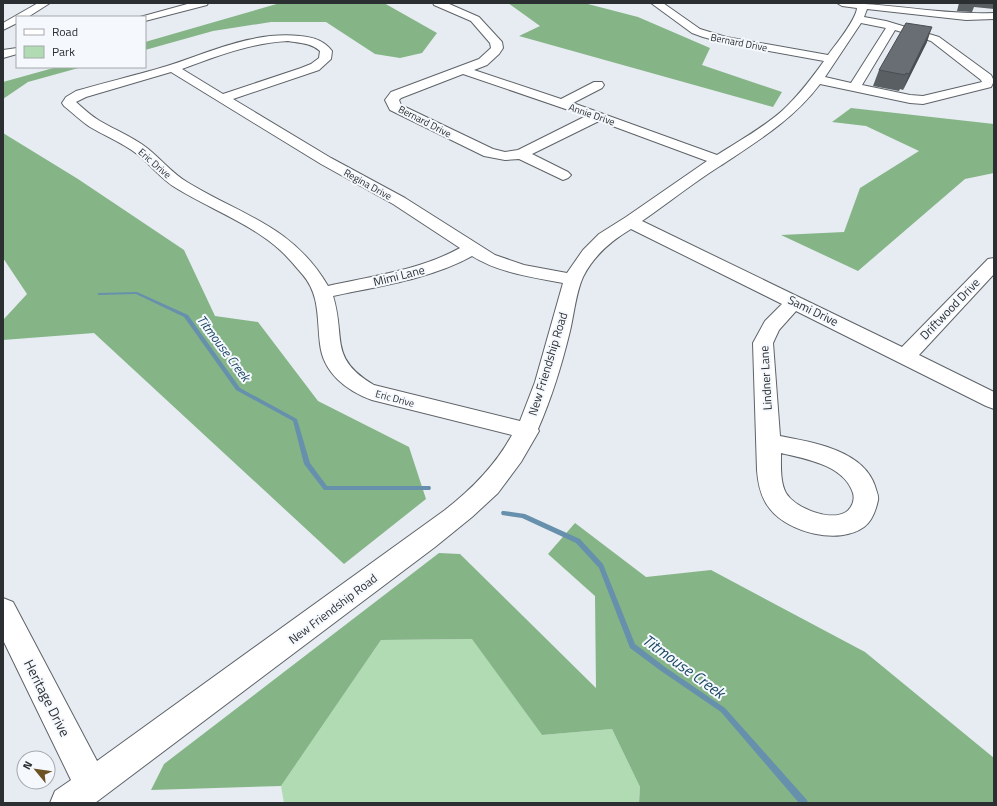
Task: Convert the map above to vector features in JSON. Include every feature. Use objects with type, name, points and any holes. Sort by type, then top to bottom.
[{"type":"street","points":[[22,16],[45,3]]},
{"type":"street","points":[[146,18],[203,3]]},
{"type":"street","name":"Bernard Drive","points":[[438,3],[475,19],[496,42],[497,48],[491,57],[463,70],[396,95],[392,102],[395,107],[489,153],[505,156],[521,154],[598,116]]},
{"type":"street","name":"Bernard Drive","points":[[656,3],[696,31],[707,35],[725,40],[830,59]]},
{"type":"street","points":[[856,8],[895,6],[974,18],[994,16]]},
{"type":"street","points":[[137,16],[150,7]]},
{"type":"street","points":[[816,80],[910,99],[922,100],[987,84],[987,78],[938,40],[892,26],[856,8]]},
{"type":"street","name":"New Friendship Road","points":[[67,803],[426,539],[474,500],[497,477],[528,431],[542,395],[573,279],[582,263],[596,246],[611,234],[631,222],[776,122],[793,107],[816,80],[830,59],[856,8]]},
{"type":"street","points":[[3,27],[16,20]]},
{"type":"street","points":[[855,88],[892,26]]},
{"type":"street","name":"Eric Drive","points":[[223,98],[310,69],[325,59],[326,51],[320,45],[309,41],[292,38],[271,38],[240,44],[172,68],[81,94],[69,103],[102,129],[142,151],[167,175],[181,185],[234,212],[268,232],[303,263],[312,274],[323,293],[328,311],[332,356],[344,375],[351,381],[366,390],[380,395],[528,431]]},
{"type":"street","points":[[3,54],[16,51]]},
{"type":"street","name":"Regina Drive","points":[[172,68],[326,161],[398,201],[489,259],[511,267],[573,279]]},
{"type":"street","name":"Annie Drive","points":[[463,70],[598,116],[719,161]]},
{"type":"street","points":[[563,104],[598,86]]},
{"type":"street","points":[[521,154],[563,174]]},
{"type":"street","name":"Sami Drive","points":[[631,222],[906,356],[994,401]]},
{"type":"street","name":"Mimi Lane","points":[[323,293],[427,270],[450,261],[472,249]]},
{"type":"street","name":"Driftwood Drive","points":[[906,356],[994,263]]},
{"type":"street","name":"Lindner Lane","points":[[769,442],[763,343],[765,335],[773,322],[795,302]]},
{"type":"street","name":"Heritage Drive","points":[[3,611],[91,785]]},
{"type":"green space","points":[[280,3],[384,3],[437,33],[422,53],[400,58],[375,54],[326,22],[271,22],[213,31],[146,50],[146,42]]},
{"type":"green space","points":[[508,3],[584,3],[638,17],[710,48],[702,65],[782,92],[773,107],[519,36],[540,26]]},
{"type":"green space","points":[[53,68],[78,68],[28,82],[3,99],[3,82]]},
{"type":"green space","points":[[851,108],[994,124],[994,173],[965,179],[858,271],[781,235],[844,232],[860,188],[919,151],[866,126],[832,122]]},
{"type":"green space","points":[[3,133],[78,179],[184,250],[215,316],[258,322],[318,401],[409,447],[426,499],[344,564],[94,333],[3,340],[3,320],[27,294],[3,258]]},
{"type":"green space","points":[[575,523],[646,577],[711,570],[865,652],[994,758],[994,803],[639,803],[640,787],[612,729],[542,735],[472,639],[381,640],[281,786],[151,790],[164,764],[439,553],[460,554],[596,688],[595,596],[548,554]]},
{"type":"green space","points":[[473,639],[542,735],[612,729],[640,787],[639,803],[284,803],[281,786],[381,640]]},
{"type":"building","points":[[906,23],[932,27],[909,74],[906,73],[905,75],[879,70]]},
{"type":"waterway","name":"Titmouse Creek","points":[[99,294],[137,293],[186,316],[238,389],[295,420],[307,464],[326,488],[428,488]]},
{"type":"waterway","name":"Titmouse Creek","points":[[504,513],[523,516],[578,541],[601,566],[632,646],[723,710],[804,803]]}]
